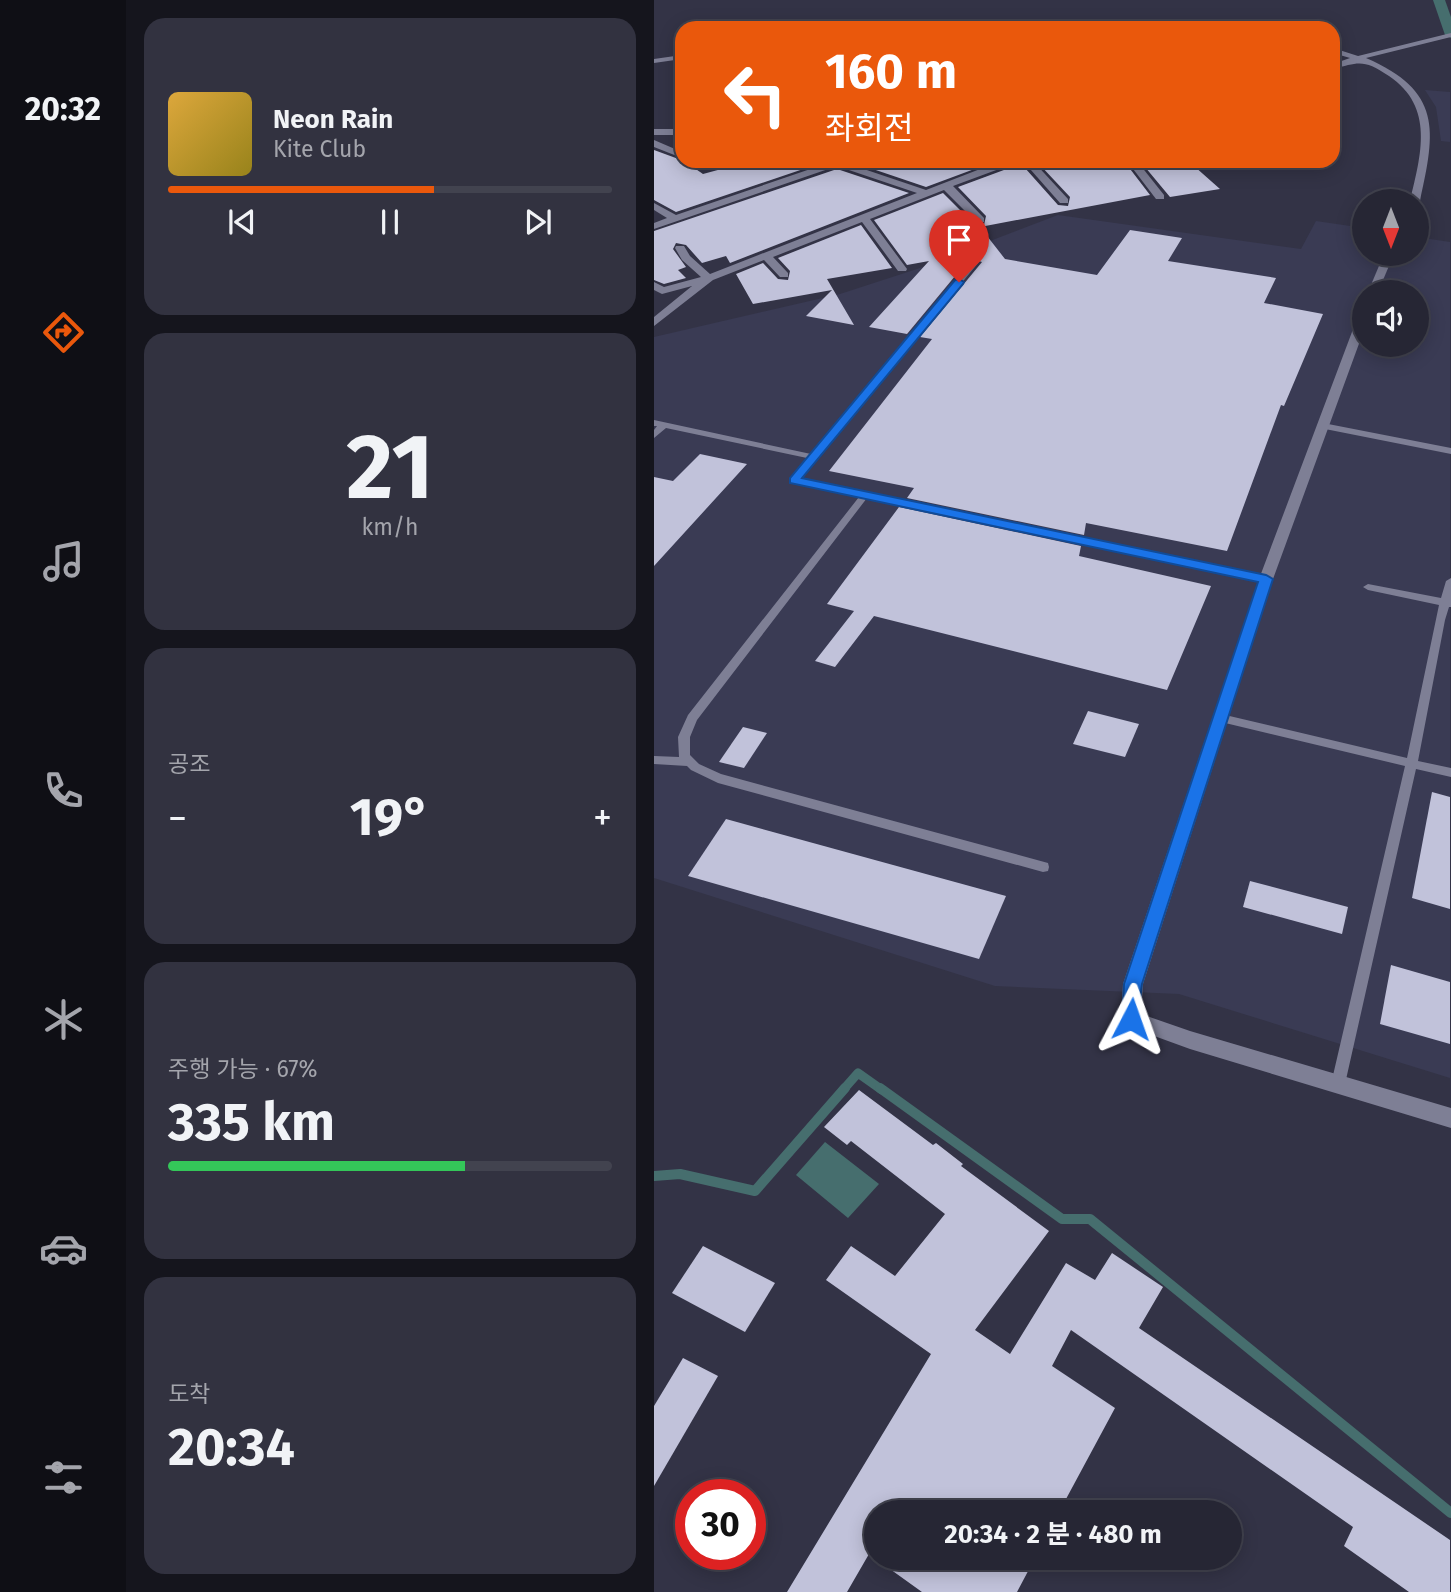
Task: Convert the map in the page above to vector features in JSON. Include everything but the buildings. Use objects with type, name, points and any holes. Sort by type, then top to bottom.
[{"type":"street","points":[[1340,64],[1450,35]]},
{"type":"street","points":[[1340,52],[1390,71],[1416,94],[1427,141],[1418,189]]},
{"type":"street","points":[[654,61],[675,58]]},
{"type":"street","points":[[654,132],[675,132]]},
{"type":"street","points":[[654,143],[675,153]]},
{"type":"street","points":[[654,157],[671,152]]},
{"type":"street","points":[[654,226],[819,168]]},
{"type":"street","points":[[853,168],[925,193]]},
{"type":"street","points":[[654,285],[662,291],[709,278],[996,168]]},
{"type":"street","points":[[1034,168],[1065,201]]},
{"type":"street","points":[[1137,168],[1160,197]]},
{"type":"street","points":[[945,186],[955,192],[980,220]]},
{"type":"street","points":[[654,206],[675,219]]},
{"type":"street","points":[[864,217],[902,270]]},
{"type":"street","points":[[680,248],[686,258],[709,278]]},
{"type":"street","points":[[766,256],[784,275]]},
{"type":"street","points":[[654,324],[709,278]]},
{"type":"street","points":[[1352,348],[1266,579],[1133,984],[1131,1019],[1450,1118]]},
{"type":"lane","points":[[975,262],[794,480],[1266,579]]},
{"type":"lane","points":[[654,435],[659,424],[814,457]]},
{"type":"lane","points":[[1323,426],[1450,451]]},
{"type":"lane","points":[[865,495],[692,719],[684,737],[684,756],[718,778],[1043,867]]},
{"type":"lane","points":[[1338,1084],[1405,797],[1440,620],[1448,604],[1450,582]]},
{"type":"lane","points":[[1368,587],[1448,604]]},
{"type":"lane","points":[[1221,718],[1450,774]]},
{"type":"lane","points":[[654,760],[690,762]]},
{"type":"shaded area","points":[[1425,90],[1450,92],[1450,142],[1441,141],[1436,107]]},
{"type":"shaded area","points":[[1058,215],[1301,249],[1316,221],[1352,226],[1352,266],[1429,266],[1429,239],[1450,242],[1450,1078],[1179,994],[995,986],[654,878],[654,337],[840,294],[917,269]]},
{"type":"shaded area","points":[[825,1142],[879,1184],[848,1218],[796,1175]]},
{"type":"waterway","points":[[1439,0],[1451,35]]},
{"type":"waterway","points":[[843,1090],[858,1073],[882,1090]]},
{"type":"waterway","points":[[654,1176],[680,1174],[755,1191],[845,1088]]},
{"type":"waterway","points":[[880,1088],[1062,1219],[1090,1219],[1451,1513]]},
{"type":"route","points":[[959,282],[794,480],[1266,579],[1133,984],[1131,1019]]}]
